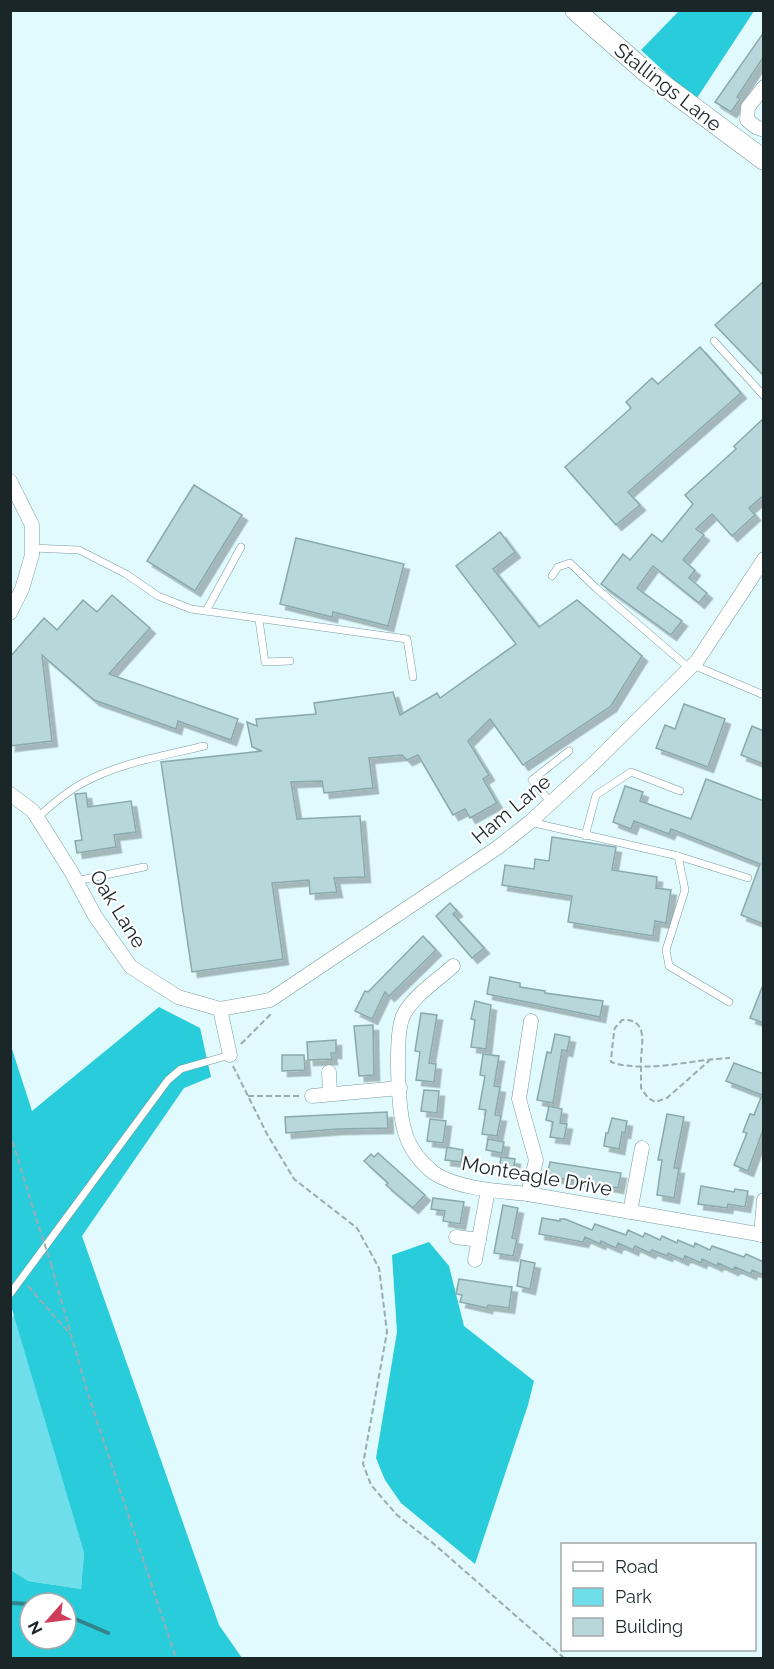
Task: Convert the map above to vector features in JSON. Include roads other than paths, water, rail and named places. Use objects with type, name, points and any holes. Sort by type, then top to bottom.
[{"type":"main road","name":"Stallings Lane","points":[[574,10],[655,79],[764,160]]},
{"type":"street","points":[[764,87],[748,108],[747,120],[756,128],[764,130]]},
{"type":"street","points":[[10,481],[32,525],[32,555],[22,589],[10,613]]},
{"type":"street","name":"Ham Lane","points":[[220,1009],[270,1000],[478,862],[530,822],[691,667],[764,559]]},
{"type":"street","name":"Oak Lane","points":[[10,794],[33,811],[95,916],[131,967],[178,997],[220,1009]]},
{"type":"street","name":"Monteagle Drive","points":[[453,966],[411,1004],[403,1015],[398,1029],[400,1105],[404,1131],[414,1152],[433,1172],[445,1179],[488,1190],[528,1194],[762,1235]]},
{"type":"street","points":[[220,1009],[230,1055]]},
{"type":"street","points":[[528,1194],[536,1160],[519,1099],[531,1021]]},
{"type":"street","points":[[329,1072],[330,1094]]},
{"type":"street","points":[[312,1096],[400,1088]]},
{"type":"street","points":[[630,1212],[642,1148]]},
{"type":"street","points":[[475,1260],[488,1190]]},
{"type":"street","points":[[762,1235],[764,1200]]},
{"type":"street","points":[[456,1237],[478,1240]]},
{"type":"lane","points":[[714,341],[764,396]]},
{"type":"lane","points":[[206,611],[241,547]]},
{"type":"lane","points":[[32,548],[79,550],[126,574],[158,596],[191,609],[407,639],[413,677]]},
{"type":"lane","points":[[552,576],[558,567],[570,563],[596,588],[691,667],[764,695]]},
{"type":"lane","points":[[259,620],[265,662],[290,661]]},
{"type":"lane","points":[[37,818],[81,784],[98,776],[142,761],[204,746]]},
{"type":"lane","points":[[551,803],[532,780],[569,751]]},
{"type":"lane","points":[[585,836],[596,795],[631,772],[680,791]]},
{"type":"lane","points":[[530,822],[678,856],[748,878]]},
{"type":"lane","points":[[678,856],[685,891],[666,950],[669,966],[729,1002]]},
{"type":"lane","points":[[76,881],[144,867]]},
{"type":"lane","points":[[10,1294],[168,1080],[181,1069],[230,1055]]},
{"type":"waterway","points":[[10,1603],[18,1603]]},
{"type":"waterway","points":[[78,1620],[108,1633]]}]
